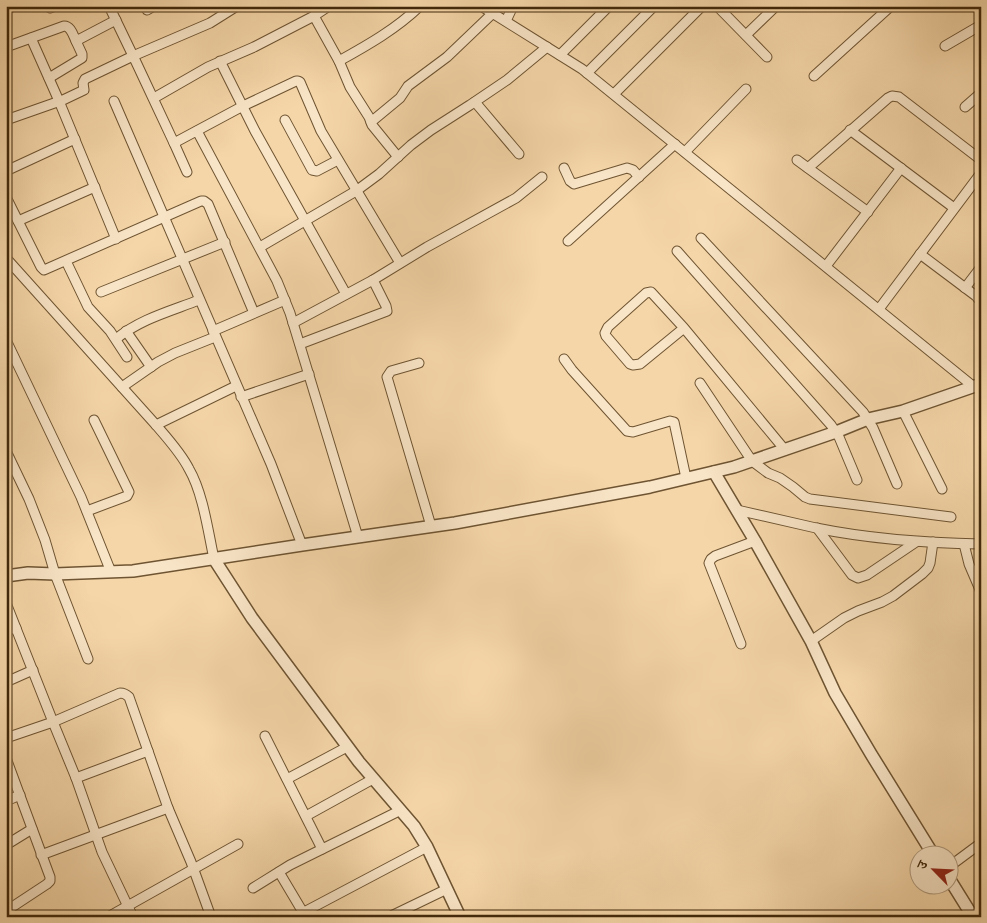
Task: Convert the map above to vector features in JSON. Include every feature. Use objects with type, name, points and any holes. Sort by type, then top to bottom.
[{"type":"street","points":[[6,9],[15,6]]},
{"type":"street","points":[[48,6],[50,8],[56,6]]},
{"type":"street","points":[[109,6],[154,98],[187,172]]},
{"type":"street","points":[[6,120],[83,91],[85,80],[133,56],[210,23],[237,6]]},
{"type":"street","points":[[154,98],[196,73],[254,47],[314,16],[329,6]]},
{"type":"street","points":[[339,61],[382,37],[420,6]]},
{"type":"street","points":[[482,6],[587,73],[978,387]]},
{"type":"street","points":[[506,21],[513,6]]},
{"type":"street","points":[[560,55],[609,6]]},
{"type":"street","points":[[587,73],[654,6]]},
{"type":"street","points":[[614,94],[702,6]]},
{"type":"street","points":[[717,6],[767,57]]},
{"type":"street","points":[[746,36],[776,6]]},
{"type":"street","points":[[814,76],[891,6]]},
{"type":"street","points":[[371,122],[400,98],[408,86],[447,57],[493,13]]},
{"type":"street","points":[[314,16],[373,128],[398,157]]},
{"type":"street","points":[[76,41],[116,20]]},
{"type":"street","points":[[945,46],[981,25]]},
{"type":"street","points":[[6,47],[62,26],[70,28],[82,58],[49,78]]},
{"type":"street","points":[[31,38],[116,239]]},
{"type":"street","points":[[260,247],[356,191],[379,174],[411,145],[507,80],[547,47]]},
{"type":"street","points":[[220,62],[255,131],[346,294]]},
{"type":"street","points":[[174,143],[243,106],[298,80],[302,83],[321,131],[400,263]]},
{"type":"street","points":[[685,152],[746,89]]},
{"type":"street","points":[[965,106],[981,93]]},
{"type":"street","points":[[808,168],[888,98],[895,96],[899,97],[981,160]]},
{"type":"street","points":[[114,101],[271,464],[302,545]]},
{"type":"street","points":[[475,102],[519,154]]},
{"type":"street","points":[[285,120],[312,170],[315,172],[338,160]]},
{"type":"street","points":[[850,130],[954,208]]},
{"type":"street","points":[[197,131],[260,247],[285,300],[358,537]]},
{"type":"street","points":[[6,171],[75,140]]},
{"type":"street","points":[[568,241],[675,144]]},
{"type":"street","points":[[798,160],[868,212]]},
{"type":"street","points":[[564,168],[570,181],[574,184],[627,168],[633,170],[638,177]]},
{"type":"street","points":[[826,266],[901,168]]},
{"type":"street","points":[[879,309],[981,173]]},
{"type":"street","points":[[293,323],[373,280],[516,198],[542,177]]},
{"type":"street","points":[[18,221],[94,187]]},
{"type":"street","points":[[6,197],[42,269],[47,269],[66,261],[204,200],[208,204],[225,242],[254,313]]},
{"type":"street","points":[[701,238],[863,412],[873,428],[897,484]]},
{"type":"street","points":[[101,292],[225,242]]},
{"type":"street","points":[[677,251],[840,437],[857,480]]},
{"type":"street","points":[[920,254],[979,297]]},
{"type":"street","points":[[6,258],[156,425],[190,469],[200,495],[214,559],[252,618],[358,762],[414,826],[427,847],[460,917]]},
{"type":"street","points":[[66,261],[88,307],[116,339],[127,357]]},
{"type":"street","points":[[965,288],[981,267]]},
{"type":"street","points":[[300,344],[387,311],[373,280]]},
{"type":"street","points":[[684,328],[640,364],[634,365],[630,364],[605,333],[608,328],[651,292],[684,328],[785,450]]},
{"type":"street","points":[[116,339],[144,321],[199,300]]},
{"type":"street","points":[[122,387],[176,353],[254,313],[285,300]]},
{"type":"street","points":[[126,331],[151,367]]},
{"type":"street","points":[[6,340],[61,455],[110,572]]},
{"type":"street","points":[[564,359],[627,431],[632,432],[670,421],[674,422],[686,478]]},
{"type":"street","points":[[419,363],[391,371],[387,377],[431,526]]},
{"type":"street","points":[[241,397],[309,374]]},
{"type":"street","points":[[700,383],[752,461],[780,478],[805,497],[951,517]]},
{"type":"street","points":[[156,425],[236,386]]},
{"type":"street","points":[[6,576],[28,573],[55,574],[133,571],[455,523],[650,487],[752,461],[868,419],[978,387]]},
{"type":"street","points":[[903,410],[942,489]]},
{"type":"street","points":[[86,511],[127,496],[129,492],[94,420]]},
{"type":"street","points":[[6,451],[29,499],[45,540],[55,574],[88,659]]},
{"type":"street","points":[[714,472],[811,642],[836,693],[870,754],[928,846]]},
{"type":"street","points":[[737,510],[817,528],[886,538],[916,542],[981,544]]},
{"type":"street","points":[[817,528],[852,575],[858,578],[867,575],[916,542]]},
{"type":"street","points":[[741,644],[709,563],[715,556],[755,541]]},
{"type":"street","points":[[811,642],[851,614],[893,596],[922,574],[930,563],[933,542]]},
{"type":"street","points":[[964,544],[969,564],[981,592]]},
{"type":"street","points":[[6,603],[76,778],[102,852],[133,917]]},
{"type":"street","points":[[6,630],[16,628]]},
{"type":"street","points":[[6,682],[33,670]]},
{"type":"street","points":[[6,738],[53,722],[120,693],[124,693],[129,698],[168,808],[211,917]]},
{"type":"street","points":[[265,736],[322,849]]},
{"type":"street","points":[[287,779],[347,747]]},
{"type":"street","points":[[76,778],[148,752]]},
{"type":"street","points":[[6,758],[50,878],[49,883],[6,910]]},
{"type":"street","points":[[306,816],[373,779]]},
{"type":"street","points":[[6,802],[20,795]]},
{"type":"street","points":[[41,855],[168,808]]},
{"type":"street","points":[[253,888],[290,865],[401,810]]},
{"type":"street","points":[[6,845],[32,829]]},
{"type":"street","points":[[960,859],[981,843]]},
{"type":"street","points":[[108,917],[238,844]]},
{"type":"street","points":[[279,872],[301,910],[306,911],[427,847]]},
{"type":"street","points":[[389,917],[447,889]]},
{"type":"street","points":[[959,896],[970,916]]}]
